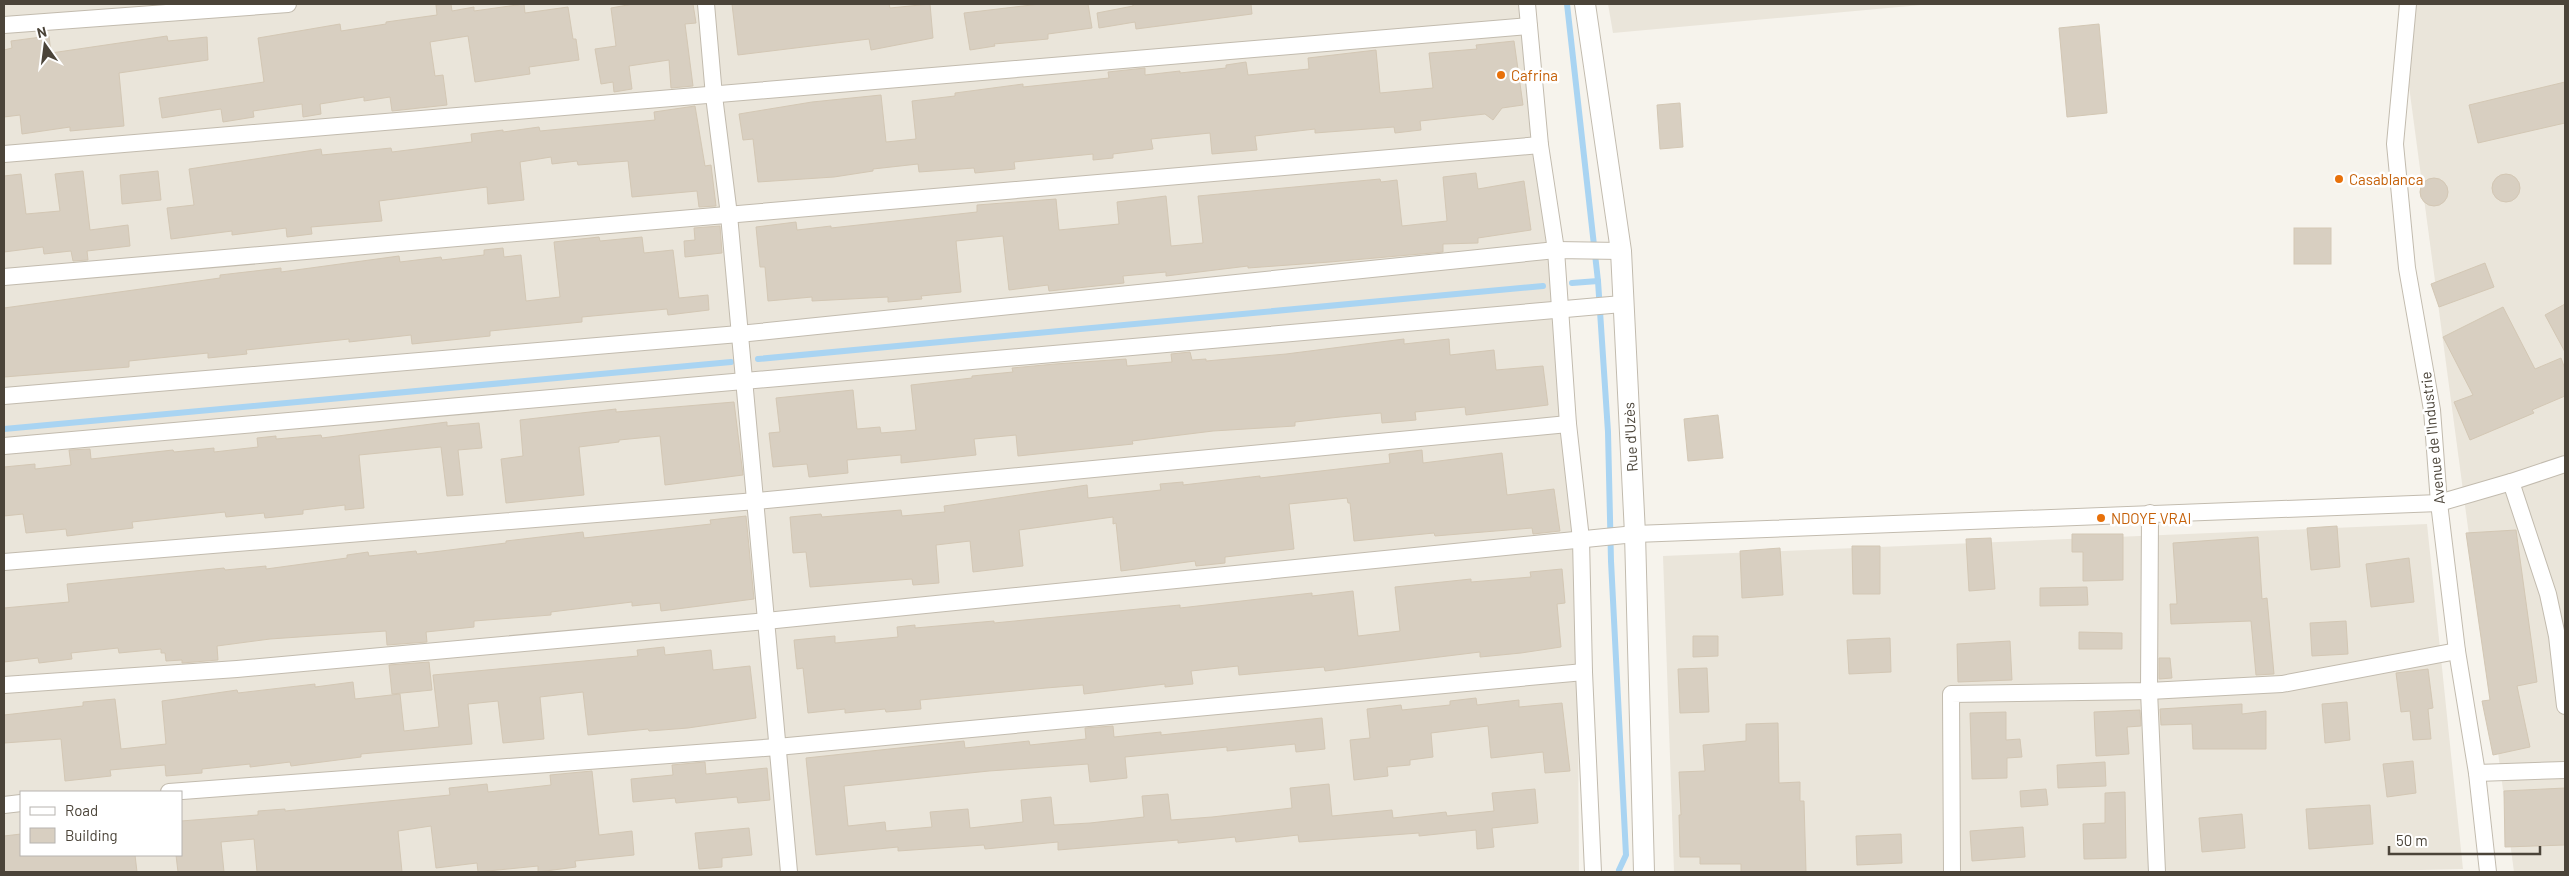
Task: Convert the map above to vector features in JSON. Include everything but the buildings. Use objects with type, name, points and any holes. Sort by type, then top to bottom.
[{"type":"street","points":[[4,25],[288,4]]},
{"type":"street","points":[[706,4],[714,96],[729,215],[789,872]]},
{"type":"street","points":[[1527,4],[1540,145],[1556,250],[1568,424],[1581,539],[1584,672],[1593,872]]},
{"type":"street","name":"Rue d'Uzès","points":[[1585,4],[1621,251],[1622,304],[1635,534],[1644,872]]},
{"type":"street","name":"Avenue de l'Industrie","points":[[2408,4],[2395,144],[2407,268],[2432,410],[2439,503],[2457,651],[2477,773],[2488,872]]},
{"type":"street","points":[[4,154],[714,96],[1529,26]]},
{"type":"street","points":[[4,277],[1540,145]]},
{"type":"street","points":[[4,396],[739,334],[1556,250],[1621,251]]},
{"type":"street","points":[[4,446],[1622,304]]},
{"type":"street","points":[[4,562],[756,501],[1568,424]]},
{"type":"street","points":[[4,685],[237,670],[766,621],[1635,534],[2439,503],[2512,482],[2565,464]]},
{"type":"street","points":[[2512,482],[2548,594],[2557,636],[2564,684],[2565,706]]},
{"type":"street","points":[[2150,513],[2150,691],[2156,872]]},
{"type":"street","points":[[1952,872],[1951,694],[2150,691],[2282,684],[2457,651]]},
{"type":"street","points":[[182,791],[777,747],[1584,672]]},
{"type":"street","points":[[2477,773],[2565,770]]},
{"type":"street","points":[[4,804],[20,803]]},
{"type":"shaded area","points":[[4,4],[1525,4],[1577,577],[1579,872],[4,872]]},
{"type":"shaded area","points":[[1608,4],[1932,4],[1613,33]]},
{"type":"shaded area","points":[[2398,4],[2565,4],[2565,872],[2514,872]]},
{"type":"shaded area","points":[[2427,524],[2463,869],[2338,872],[1674,872],[1663,556]]},
{"type":"waterway","points":[[1567,4],[1598,281],[1608,432],[1611,561],[1626,855],[1619,870]]},
{"type":"waterway","points":[[1572,283],[1598,281]]},
{"type":"waterway","points":[[758,359],[1543,286]]},
{"type":"waterway","points":[[4,429],[731,362]]},
{"type":"place","name":"Cafrina","points":[[1501,75]]},
{"type":"place","name":"Casablanca","points":[[2339,179]]},
{"type":"place","name":"NDOYE VRAI","points":[[2101,518]]}]
